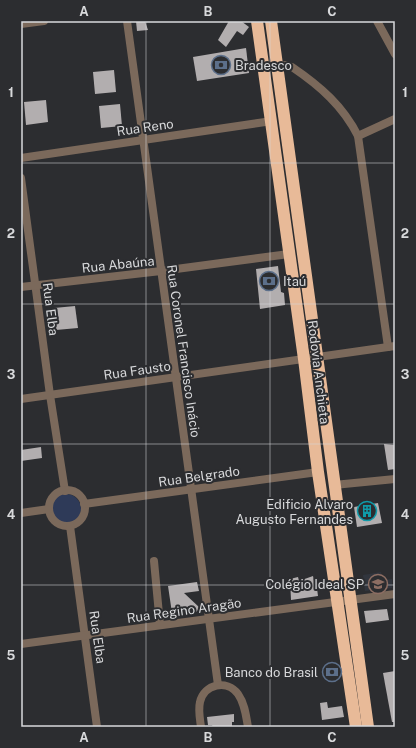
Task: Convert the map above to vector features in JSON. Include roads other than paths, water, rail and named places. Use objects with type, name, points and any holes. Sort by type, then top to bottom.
[{"type":"highway","name":"Rodovia Anchieta","points":[[257,21],[272,121],[289,254],[334,486],[368,727]]},
{"type":"highway","name":"Rodovia Anchieta","points":[[271,21],[278,66],[310,358],[318,472],[356,727]]},
{"type":"street","points":[[21,24],[44,21]]},
{"type":"street","name":"Rua Coronel Francisco Inácio","points":[[127,21],[218,685]]},
{"type":"street","points":[[377,21],[395,54]]},
{"type":"street","points":[[278,66],[286,65],[292,67],[330,99],[349,118],[358,136],[392,347]]},
{"type":"street","points":[[358,136],[395,119]]},
{"type":"street","name":"Rua Reno","points":[[21,158],[272,121]]},
{"type":"street","name":"Rua Elba","points":[[21,178],[37,285],[50,395],[65,491]]},
{"type":"street","name":"Rua Abaúna","points":[[21,287],[161,271],[289,254]]},
{"type":"street","name":"Rua Fausto","points":[[21,399],[392,347]]},
{"type":"street","name":"Rua Belgrado","points":[[84,504],[318,472]]},
{"type":"street","points":[[334,486],[395,479]]},
{"type":"street","points":[[65,491],[79,495],[84,504],[85,509],[82,518],[70,526],[58,524],[50,515],[48,509],[49,504],[55,495],[65,491]]},
{"type":"street","points":[[21,513],[48,509]]},
{"type":"street","name":"Rua Elba","points":[[70,526],[86,636],[97,727]]},
{"type":"street","points":[[154,561],[160,626]]},
{"type":"street","name":"Rua Regino Aragão","points":[[21,644],[160,626],[337,600],[395,594]]},
{"type":"street","points":[[201,727],[200,702],[207,690],[218,685],[229,687],[239,695],[243,703],[248,727]]},
{"type":"place","name":"Bradesco","points":[[221,65]]},
{"type":"place","name":"Itaú","points":[[269,281]]},
{"type":"place","name":"Edificio Alvaro Augusto Fernandes","points":[[367,511]]},
{"type":"place","name":"Colégio Ideal SP","points":[[378,584]]},
{"type":"place","name":"Banco do Brasil","points":[[332,672]]}]
